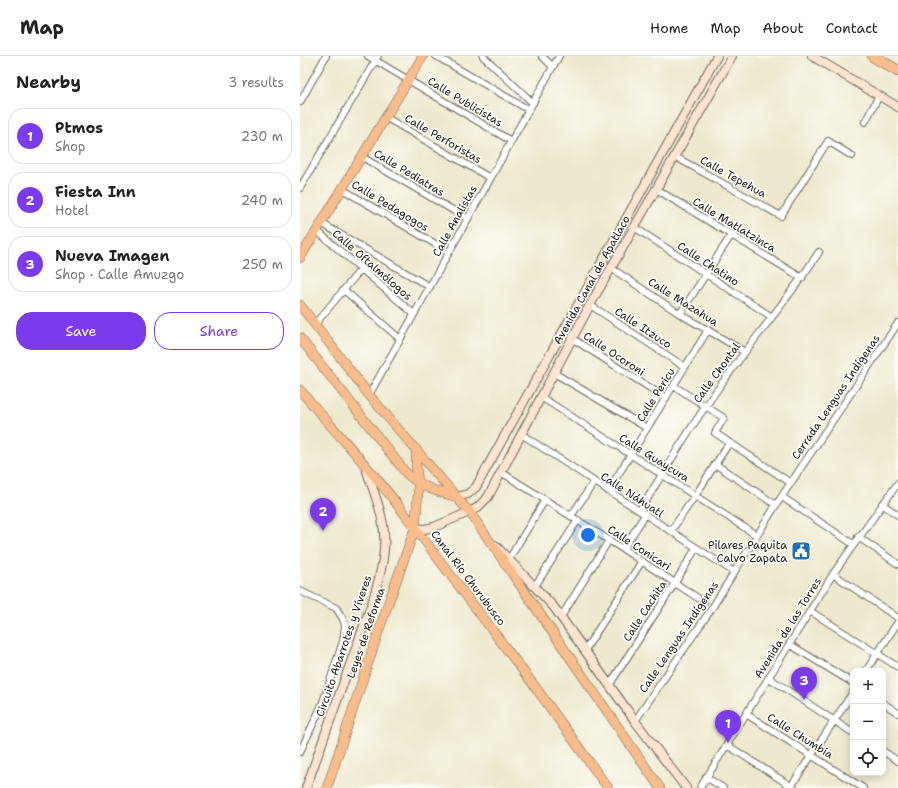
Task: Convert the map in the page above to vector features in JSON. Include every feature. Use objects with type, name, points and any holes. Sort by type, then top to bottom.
[{"type":"highway","points":[[873,56],[898,71]]},
{"type":"main road","points":[[300,258],[422,56]]},
{"type":"main road","points":[[300,305],[369,395],[469,512],[660,788]]},
{"type":"main road","points":[[300,338],[401,467],[418,483],[433,490],[457,497]]},
{"type":"main road","points":[[300,348],[312,354]]},
{"type":"main road","name":"Canal Río Churubusco","points":[[300,390],[328,424],[365,463],[396,502],[536,688],[608,788]]},
{"type":"main road","name":"Leyes de Reforma","points":[[327,788],[379,630],[415,528],[418,483],[416,449]]},
{"type":"street","points":[[300,102],[326,56]]},
{"type":"street","name":"Calle Publicistas","points":[[368,56],[376,58],[408,80],[511,141]]},
{"type":"street","points":[[436,56],[529,110]]},
{"type":"street","points":[[483,56],[533,103]]},
{"type":"street","points":[[542,56],[553,67]]},
{"type":"street","name":"Calle Analistas","points":[[369,395],[559,56]]},
{"type":"street","name":"Avenida Canal de Apatlaco","points":[[457,497],[468,494],[476,487],[717,56]]},
{"type":"street","name":"Avenida Canal de Apatlaco","points":[[415,528],[430,528],[477,508],[484,501],[573,339],[590,305],[732,56]]},
{"type":"street","points":[[812,56],[898,108]]},
{"type":"street","points":[[300,188],[376,58]]},
{"type":"street","points":[[865,122],[879,96]]},
{"type":"street","name":"Calle Perforistas","points":[[385,117],[490,178]]},
{"type":"street","name":"Calle Tepehua","points":[[674,156],[781,216],[828,141],[852,156]]},
{"type":"street","name":"Calle Pediatras","points":[[362,156],[468,219]]},
{"type":"street","name":"Calle Pedagogos","points":[[342,189],[449,252]]},
{"type":"street","name":"Calle Matlatzinca","points":[[656,189],[802,278]]},
{"type":"street","points":[[319,227],[430,287]]},
{"type":"street","name":"Calle Oftalmólogos","points":[[319,227],[414,314]]},
{"type":"street","name":"Calle Chatino","points":[[634,227],[772,317]]},
{"type":"street","points":[[680,314],[732,234]]},
{"type":"street","name":"Calle Chontal","points":[[623,549],[662,475],[706,406],[802,278],[819,252]]},
{"type":"street","points":[[315,324],[362,268]]},
{"type":"street","name":"Calle Mazahua","points":[[611,268],[680,314],[745,352]]},
{"type":"street","points":[[344,290],[400,339]]},
{"type":"street","name":"Calle Itzuco","points":[[590,305],[686,367]]},
{"type":"street","name":"Cerrada Lenguas Indígenas","points":[[791,483],[898,323]]},
{"type":"street","name":"Calle Pericu","points":[[608,491],[708,330]]},
{"type":"street","name":"Calle Ocoroni","points":[[573,339],[666,398]]},
{"type":"street","points":[[554,373],[647,428]]},
{"type":"street","points":[[674,386],[724,418],[715,434],[791,483]]},
{"type":"street","name":"Calle Guaycura","points":[[541,397],[756,535]]},
{"type":"street","points":[[519,408],[531,416]]},
{"type":"street","name":"Calle Náhuatl","points":[[521,434],[734,572]]},
{"type":"street","points":[[671,531],[696,496],[729,443]]},
{"type":"street","name":"Circuito Abarrotes y Víveres","points":[[306,788],[373,600],[381,573],[384,548],[384,529],[378,503],[365,463]]},
{"type":"street","points":[[715,464],[776,505]]},
{"type":"street","name":"Calle Conicari","points":[[501,472],[704,602]]},
{"type":"street","points":[[571,516],[594,482]]},
{"type":"street","name":"Calle Lenguas Indígenas","points":[[635,722],[712,608],[756,535],[791,483]]},
{"type":"street","name":"Avenida de las Torres","points":[[700,788],[833,574],[898,483]]},
{"type":"street","points":[[782,497],[854,544]]},
{"type":"street","points":[[509,559],[545,500]]},
{"type":"street","points":[[882,504],[898,515]]},
{"type":"street","points":[[535,586],[578,520]]},
{"type":"street","points":[[486,536],[553,606],[610,684],[635,722],[686,788]]},
{"type":"street","points":[[858,537],[898,564]]},
{"type":"street","points":[[561,617],[609,540]]},
{"type":"street","name":"Calle Cachita","points":[[610,684],[696,548]]},
{"type":"street","points":[[585,650],[642,561]]},
{"type":"street","points":[[833,574],[898,618]]},
{"type":"street","points":[[300,591],[336,608],[343,619],[345,626],[343,641],[322,705],[300,752]]},
{"type":"street","points":[[810,611],[898,667]]},
{"type":"street","points":[[868,668],[898,622]]},
{"type":"street","points":[[789,644],[850,681]]},
{"type":"street","points":[[769,678],[850,731]]},
{"type":"street","points":[[727,745],[792,787],[850,697]]},
{"type":"street","points":[[884,704],[898,713]]},
{"type":"street","name":"Calle Chumbia","points":[[746,714],[863,788]]},
{"type":"street","points":[[886,753],[898,761]]},
{"type":"street","points":[[706,777],[723,788]]},
{"type":"place","name":"Fiesta Inn","points":[[323,531]]},
{"type":"place","name":"Pilares Paquita Calvo Zapata","points":[[801,551]]},
{"type":"place","name":"Nueva Imagen","points":[[804,700]]},
{"type":"place","name":"Ptmos","points":[[728,743]]}]
